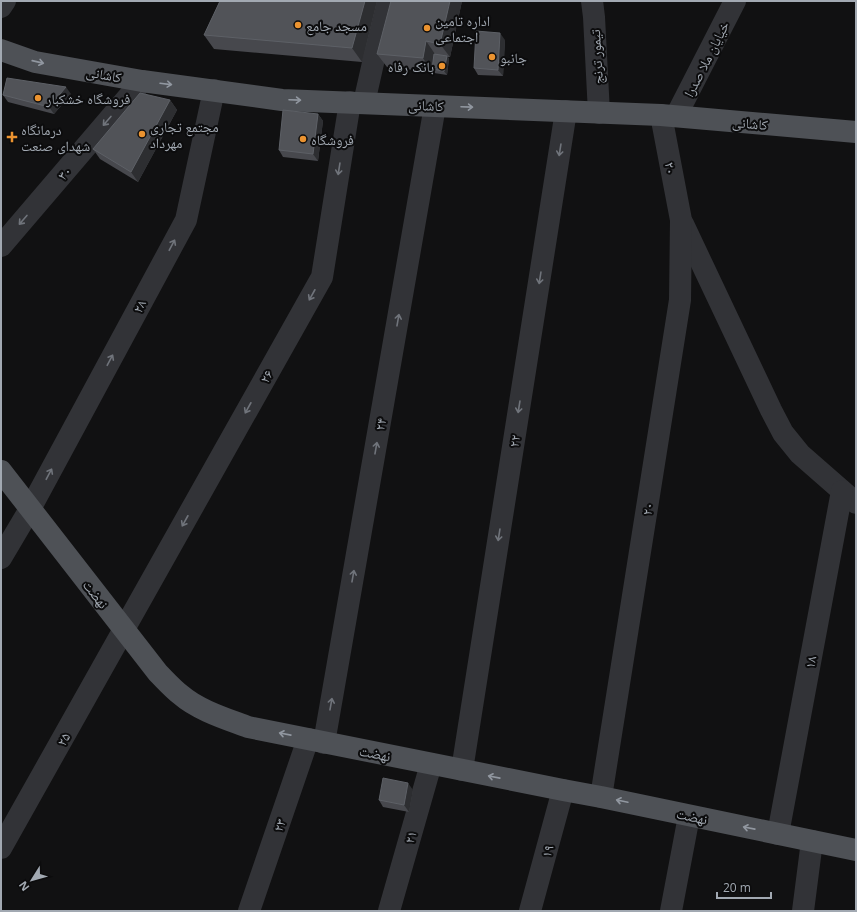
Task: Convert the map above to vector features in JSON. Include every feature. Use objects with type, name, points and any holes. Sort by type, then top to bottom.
[{"type":"main road","name":"کاشانی","points":[[1,50],[35,62],[142,81],[282,100],[669,116],[856,132]]},
{"type":"main road","name":"نهضت","points":[[2,474],[158,673],[182,696],[203,708],[248,727],[601,797],[856,850]]},
{"type":"street","points":[[1,7],[5,1]]},
{"type":"street","name":"۲۶","points":[[124,630],[322,277],[357,103],[388,1]]},
{"type":"street","name":"تیمور ترنج","points":[[592,1],[599,113]]},
{"type":"street","name":"خیایان ملا صدرا","points":[[669,116],[735,1]]},
{"type":"street","name":"۳۰","points":[[1,246],[142,81]]},
{"type":"street","name":"۲۸","points":[[1,558],[30,509],[186,220],[214,90]]},
{"type":"street","name":"۲۴","points":[[316,741],[435,106]]},
{"type":"street","name":"۲۲","points":[[462,770],[566,111]]},
{"type":"street","name":"۲۰","points":[[601,797],[680,300],[681,220],[669,116]]},
{"type":"street","name":"۲۰","points":[[681,220],[770,410],[783,433],[800,454],[849,497]]},
{"type":"street","name":"۱۸","points":[[778,834],[849,497]]},
{"type":"street","name":"۲۵","points":[[1,848],[124,630]]},
{"type":"street","name":"۲۳","points":[[249,911],[316,741]]},
{"type":"street","name":"۲۱","points":[[389,911],[431,764]]},
{"type":"street","name":"۱۹","points":[[530,911],[563,790]]},
{"type":"street","points":[[671,911],[689,816]]},
{"type":"street","points":[[803,911],[812,841]]},
{"type":"building","name":"مسجد جامع","points":[[220,1],[365,1],[352,48],[204,35]]},
{"type":"building","name":"اداره تامین اجتماعی","points":[[391,1],[450,1],[440,44],[426,41],[423,58],[377,54]]},
{"type":"building","name":"جانبو","points":[[476,31],[500,33],[498,70],[474,68]]},
{"type":"building","points":[[434,54],[447,56],[444,71],[432,69]]},
{"type":"building","points":[[7,78],[66,87],[49,107],[3,95]]},
{"type":"building","name":"مجتمع تجاری مهرداد","points":[[140,93],[170,100],[131,172],[93,149]]},
{"type":"building","name":"فروشگاه","points":[[283,110],[318,114],[313,154],[279,150]]},
{"type":"building","points":[[383,778],[408,783],[404,805],[379,800]]},
{"type":"place","name":"مسجد جامع","points":[[298,25]]},
{"type":"place","name":"اداره تامین اجتماعی","points":[[427,28]]},
{"type":"place","name":"جانبو","points":[[492,57]]},
{"type":"place","name":"بانک رفاه","points":[[442,66]]},
{"type":"place","name":"فروشگاه خشکبار","points":[[38,98]]},
{"type":"place","name":"مجتمع تجاری مهرداد","points":[[142,134]]},
{"type":"place","name":"درمانگاه شهدای صنعت","points":[[12,137]]},
{"type":"place","name":"فروشگاه","points":[[303,139]]}]
